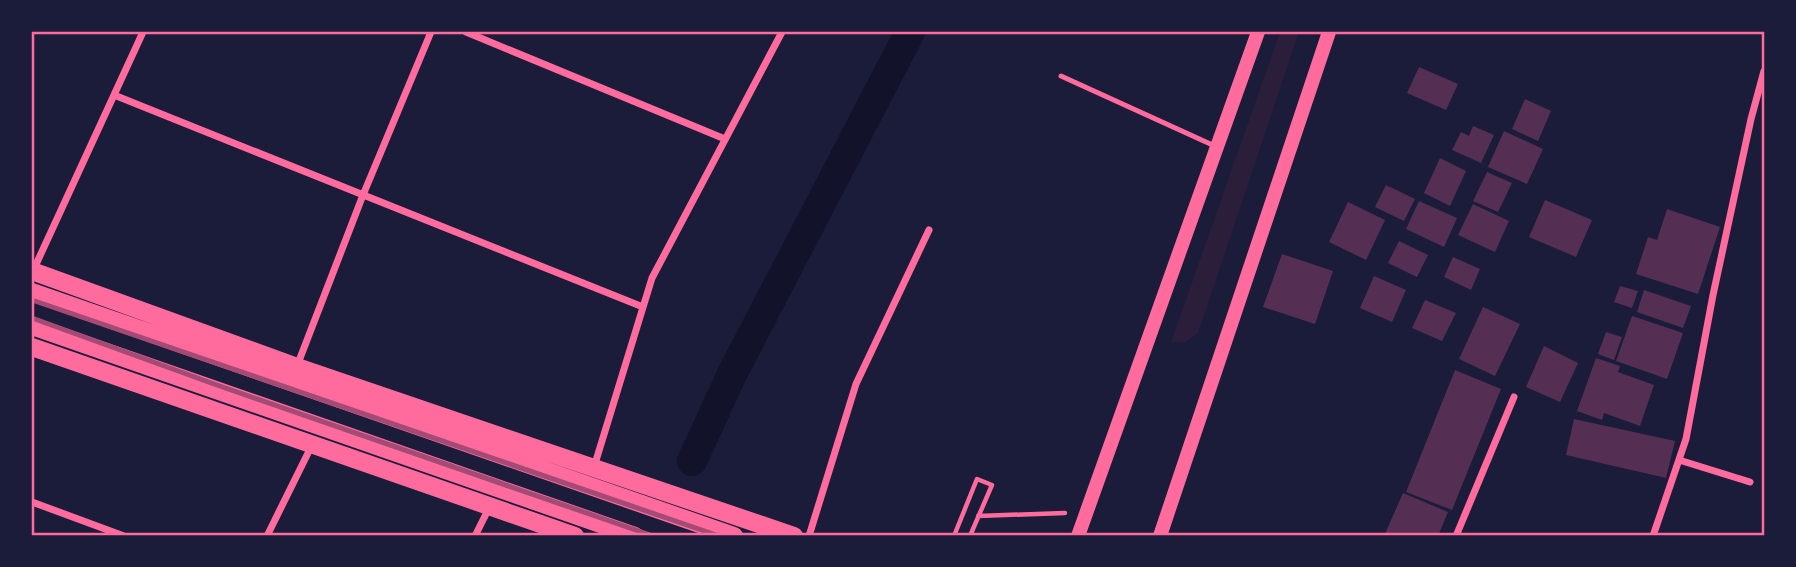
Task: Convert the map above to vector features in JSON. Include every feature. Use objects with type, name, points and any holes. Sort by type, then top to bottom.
[{"type":"main road","points":[[1078,536],[1258,32]]},
{"type":"main road","points":[[1160,536],[1329,32]]},
{"type":"main road","points":[[32,271],[297,367],[794,536]]},
{"type":"main road","points":[[32,292],[734,536]]},
{"type":"main road","points":[[32,326],[635,536]]},
{"type":"main road","points":[[32,347],[575,536]]},
{"type":"street","points":[[32,271],[143,32]]},
{"type":"street","points":[[297,367],[363,195],[431,32]]},
{"type":"street","points":[[466,32],[725,139]]},
{"type":"street","points":[[594,467],[652,278],[782,32]]},
{"type":"street","points":[[1653,536],[1686,439],[1704,335],[1751,119],[1765,71]]},
{"type":"street","points":[[114,95],[643,307]]},
{"type":"street","points":[[809,536],[856,384],[929,230]]},
{"type":"street","points":[[1456,536],[1514,397]]},
{"type":"street","points":[[267,536],[312,444]]},
{"type":"street","points":[[1679,460],[1750,482]]},
{"type":"street","points":[[32,502],[124,536]]},
{"type":"street","points":[[475,536],[489,506]]},
{"type":"lane","points":[[1061,76],[1217,147]]},
{"type":"path","points":[[954,536],[977,479],[992,485],[970,536]]},
{"type":"path","points":[[978,516],[1069,513]]},
{"type":"shaded area","points":[[1280,32],[1299,32],[1198,333],[1186,342],[1171,342]]},
{"type":"building","points":[[1419,67],[1458,84],[1446,110],[1407,93]]},
{"type":"building","points":[[1525,99],[1551,111],[1538,141],[1512,129]]},
{"type":"building","points":[[1473,126],[1494,135],[1481,163],[1452,150],[1461,132],[1469,136]]},
{"type":"building","points":[[1504,131],[1543,149],[1527,184],[1488,167]]},
{"type":"building","points":[[1440,158],[1466,171],[1450,206],[1424,193]]},
{"type":"building","points":[[1487,172],[1512,183],[1498,212],[1473,201]]},
{"type":"building","points":[[1386,185],[1415,199],[1404,221],[1375,207]]},
{"type":"building","points":[[1545,200],[1592,220],[1576,257],[1529,237]]},
{"type":"building","points":[[1419,201],[1457,218],[1444,247],[1406,229]]},
{"type":"building","points":[[1348,202],[1385,220],[1366,260],[1329,242]]},
{"type":"building","points":[[1473,204],[1509,221],[1495,252],[1458,235]]},
{"type":"building","points":[[1667,209],[1720,227],[1698,294],[1636,274],[1648,237],[1657,240]]},
{"type":"building","points":[[1399,241],[1428,255],[1417,277],[1388,263]]},
{"type":"building","points":[[1282,254],[1333,271],[1315,324],[1263,307]]},
{"type":"building","points":[[1453,257],[1480,269],[1471,290],[1444,277]]},
{"type":"building","points":[[1374,276],[1406,290],[1392,322],[1360,308]]},
{"type":"building","points":[[1620,286],[1638,291],[1632,308],[1614,302]]},
{"type":"building","points":[[1644,290],[1691,306],[1683,328],[1637,312]]},
{"type":"building","points":[[1425,300],[1456,313],[1442,341],[1412,328]]},
{"type":"building","points":[[1483,307],[1520,324],[1495,376],[1459,359]]},
{"type":"building","points":[[1632,316],[1683,333],[1667,379],[1616,361]]},
{"type":"building","points":[[1606,332],[1622,337],[1614,360],[1598,354]]},
{"type":"building","points":[[1544,346],[1578,363],[1560,402],[1526,387]]},
{"type":"building","points":[[1596,358],[1620,366],[1618,372],[1654,385],[1640,426],[1604,413],[1602,420],[1577,411]]},
{"type":"building","points":[[1455,370],[1501,389],[1452,510],[1406,492]]},
{"type":"building","points":[[1574,419],[1675,441],[1666,478],[1566,455]]},
{"type":"building","points":[[1403,493],[1448,512],[1438,536],[1384,536]]},
{"type":"waterway","points":[[692,461],[732,374],[910,32]]},
{"type":"railway","points":[[32,300],[719,536]]},
{"type":"railway","points":[[32,318],[653,536]]}]
